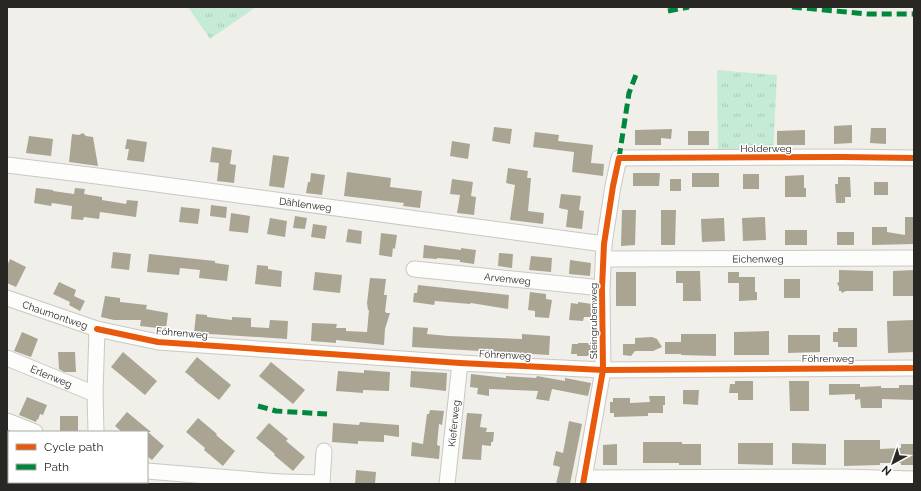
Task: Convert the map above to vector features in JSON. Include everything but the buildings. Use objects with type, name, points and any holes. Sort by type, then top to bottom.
[{"type":"street","name":"Holderweg","points":[[618,158],[914,158]]},
{"type":"street","name":"Steingrubenweg","points":[[583,481],[603,370],[602,288],[604,244],[618,158]]},
{"type":"street","name":"Dählenweg","points":[[7,165],[604,244]]},
{"type":"street","name":"Eichenweg","points":[[603,259],[914,258]]},
{"type":"street","name":"Arvenweg","points":[[414,269],[602,288]]},
{"type":"street","name":"Chaumontweg","points":[[7,298],[97,329],[95,394],[96,431]]},
{"type":"street","name":"Föhrenweg","points":[[97,329],[158,342],[460,363],[603,370],[914,368]]},
{"type":"street","name":"Erlenweg","points":[[7,358],[95,394]]},
{"type":"street","name":"Kieferweg","points":[[447,484],[460,363]]},
{"type":"street","points":[[7,421],[32,431]]},
{"type":"street","points":[[148,471],[279,483],[322,483],[324,451]]},
{"type":"street","points":[[583,481],[842,478],[914,479]]},
{"type":"green space","points":[[188,7],[256,7],[210,39]]},
{"type":"green space","points":[[717,70],[777,75],[773,152],[718,153]]},
{"type":"marked path","points":[[668,11],[689,7]]},
{"type":"marked path","points":[[792,7],[868,14],[914,14]]},
{"type":"marked path","points":[[619,158],[629,93],[637,72]]},
{"type":"marked path","points":[[258,406],[276,411],[327,414]]},
{"type":"cycle path","points":[[583,484],[603,370],[602,288],[604,244],[619,158],[914,158]]},
{"type":"cycle path","points":[[97,329],[158,342],[460,363],[603,370],[914,368]]}]
